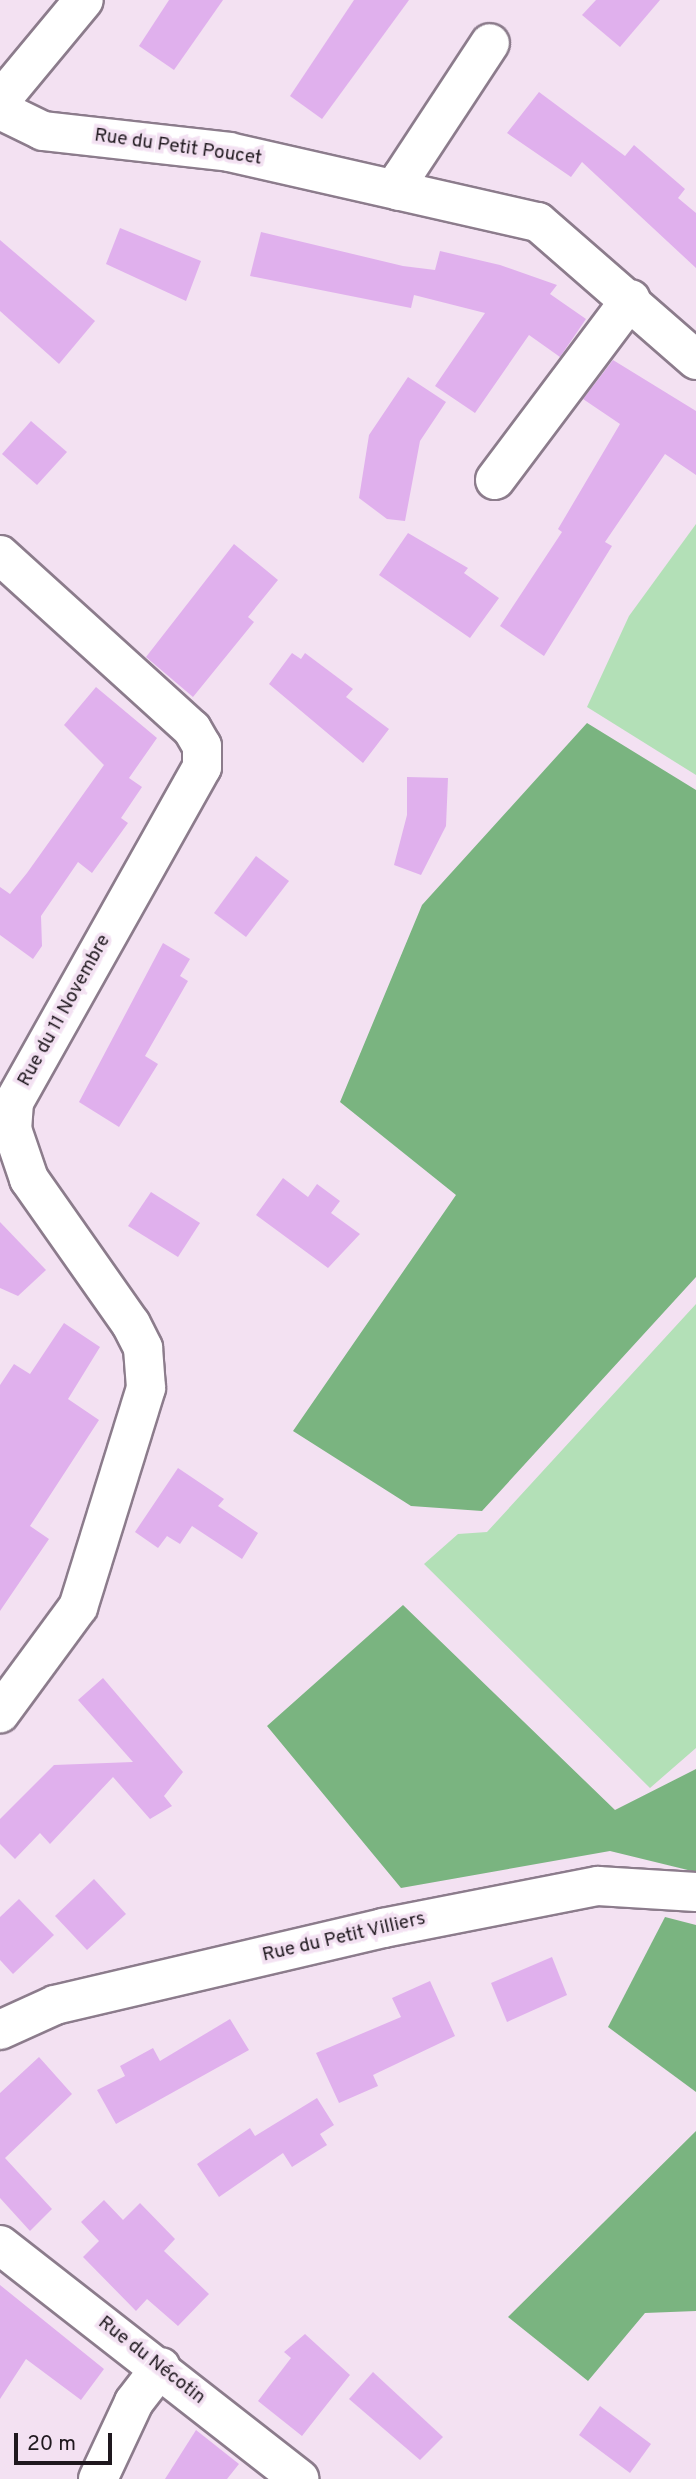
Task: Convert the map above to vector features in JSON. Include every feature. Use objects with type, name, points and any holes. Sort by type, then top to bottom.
[{"type":"street","points":[[0,101],[84,0]]},
{"type":"street","points":[[399,191],[402,177],[490,43]]},
{"type":"street","name":"Rue du Petit Poucet","points":[[0,110],[43,131],[229,152],[538,222],[631,299],[696,360]]},
{"type":"street","points":[[495,480],[631,299]]},
{"type":"street","name":"Rue du 11 Novembre","points":[[0,555],[192,729],[202,746],[202,767],[14,1102],[12,1129],[29,1179],[131,1324],[143,1349],[146,1388],[78,1607],[0,1713]]},
{"type":"street","name":"Rue du Petit Villiers","points":[[0,2030],[55,2005],[383,1928],[598,1886],[696,1892]]},
{"type":"street","name":"Rue du Nécotin","points":[[0,2245],[161,2367],[300,2479]]},
{"type":"street","points":[[98,2479],[134,2402],[161,2367]]},
{"type":"green space","points":[[696,524],[696,775],[587,707],[629,616]]},
{"type":"green space","points":[[587,723],[696,790],[696,1277],[482,1511],[411,1506],[293,1431],[456,1195],[340,1102],[422,905]]},
{"type":"green space","points":[[696,1304],[696,1748],[650,1788],[424,1564],[458,1534],[487,1532]]},
{"type":"green space","points":[[403,1605],[615,1810],[696,1769],[696,1872],[610,1851],[401,1888],[267,1726]]},
{"type":"green space","points":[[665,1917],[696,1925],[696,2092],[608,2027]]},
{"type":"green space","points":[[696,2131],[696,2311],[645,2313],[588,2381],[508,2317]]},
{"type":"building","points":[[169,0],[223,0],[174,70],[139,46]]},
{"type":"building","points":[[354,0],[409,0],[322,119],[290,96]]},
{"type":"building","points":[[596,0],[660,0],[620,47],[582,15]]},
{"type":"building","points":[[539,92],[625,156],[634,145],[685,189],[678,198],[696,213],[696,268],[582,162],[571,177],[507,133]]},
{"type":"building","points":[[120,228],[201,261],[186,301],[106,264]]},
{"type":"building","points":[[261,232],[403,266],[435,270],[440,251],[500,265],[557,285],[550,294],[586,319],[560,357],[529,335],[475,413],[435,386],[485,313],[414,295],[411,308],[250,276]]},
{"type":"building","points":[[0,240],[95,321],[59,364],[0,311]]},
{"type":"building","points":[[613,360],[696,411],[696,475],[665,454],[605,542],[612,546],[544,656],[500,626],[562,532],[558,529],[620,424],[583,399]]},
{"type":"building","points":[[408,377],[446,402],[420,441],[405,521],[387,519],[359,498],[369,435]]},
{"type":"building","points":[[31,421],[67,452],[37,485],[2,454]]},
{"type":"building","points":[[408,533],[468,568],[464,573],[499,598],[470,638],[379,575]]},
{"type":"building","points":[[234,544],[278,580],[248,617],[254,622],[193,697],[146,657]]},
{"type":"building","points":[[292,653],[301,659],[305,653],[353,689],[346,697],[389,729],[363,763],[269,684]]},
{"type":"building","points":[[96,687],[157,738],[129,778],[142,787],[121,818],[128,823],[92,873],[78,862],[41,916],[42,946],[33,959],[0,935],[0,887],[10,894],[104,765],[64,725]]},
{"type":"building","points":[[407,777],[448,778],[446,826],[421,875],[394,865],[407,815]]},
{"type":"building","points":[[256,856],[289,881],[246,937],[214,913]]},
{"type":"building","points":[[163,943],[190,959],[180,976],[188,981],[145,1056],[158,1064],[119,1127],[79,1102]]},
{"type":"building","points":[[283,1178],[308,1197],[317,1184],[340,1201],[331,1213],[360,1234],[328,1268],[256,1215]]},
{"type":"building","points":[[151,1192],[200,1223],[178,1257],[128,1226]]},
{"type":"building","points":[[0,1222],[46,1270],[18,1296],[0,1288]]},
{"type":"building","points":[[64,1323],[100,1347],[68,1399],[99,1420],[30,1526],[49,1539],[0,1611],[0,1385],[14,1364],[30,1374]]},
{"type":"building","points":[[178,1468],[224,1499],[218,1506],[258,1533],[242,1559],[192,1526],[180,1544],[167,1536],[158,1548],[135,1532]]},
{"type":"building","points":[[103,1678],[183,1772],[164,1796],[172,1806],[150,1819],[113,1777],[50,1844],[40,1833],[15,1859],[0,1844],[0,1819],[54,1765],[133,1762],[78,1700]]},
{"type":"building","points":[[94,1879],[126,1914],[87,1950],[55,1916]]},
{"type":"building","points":[[19,1899],[54,1935],[13,1974],[0,1960],[0,1917]]},
{"type":"building","points":[[552,1957],[567,1995],[507,2022],[491,1983]]},
{"type":"building","points":[[430,1981],[455,2036],[373,2075],[378,2086],[339,2103],[316,2053],[401,2017],[392,1998]]},
{"type":"building","points":[[230,2019],[249,2050],[116,2124],[97,2090],[125,2076],[120,2066],[153,2048],[160,2061]]},
{"type":"building","points":[[39,2057],[72,2094],[5,2158],[52,2209],[30,2231],[0,2198],[0,2093]]},
{"type":"building","points":[[317,2098],[334,2125],[320,2134],[327,2145],[292,2167],[283,2153],[219,2197],[197,2164],[250,2128],[255,2136]]},
{"type":"building","points":[[104,2200],[123,2220],[140,2203],[175,2239],[164,2251],[209,2294],[178,2326],[147,2299],[136,2311],[83,2257],[99,2241],[81,2222]]},
{"type":"building","points":[[0,2285],[104,2369],[81,2400],[26,2359],[0,2399]]},
{"type":"building","points":[[305,2334],[350,2375],[302,2436],[258,2401],[291,2358],[284,2352]]},
{"type":"building","points":[[373,2372],[443,2437],[420,2460],[349,2399]]},
{"type":"building","points":[[600,2406],[651,2444],[630,2473],[579,2435]]},
{"type":"building","points":[[196,2430],[239,2464],[227,2479],[165,2479]]}]
